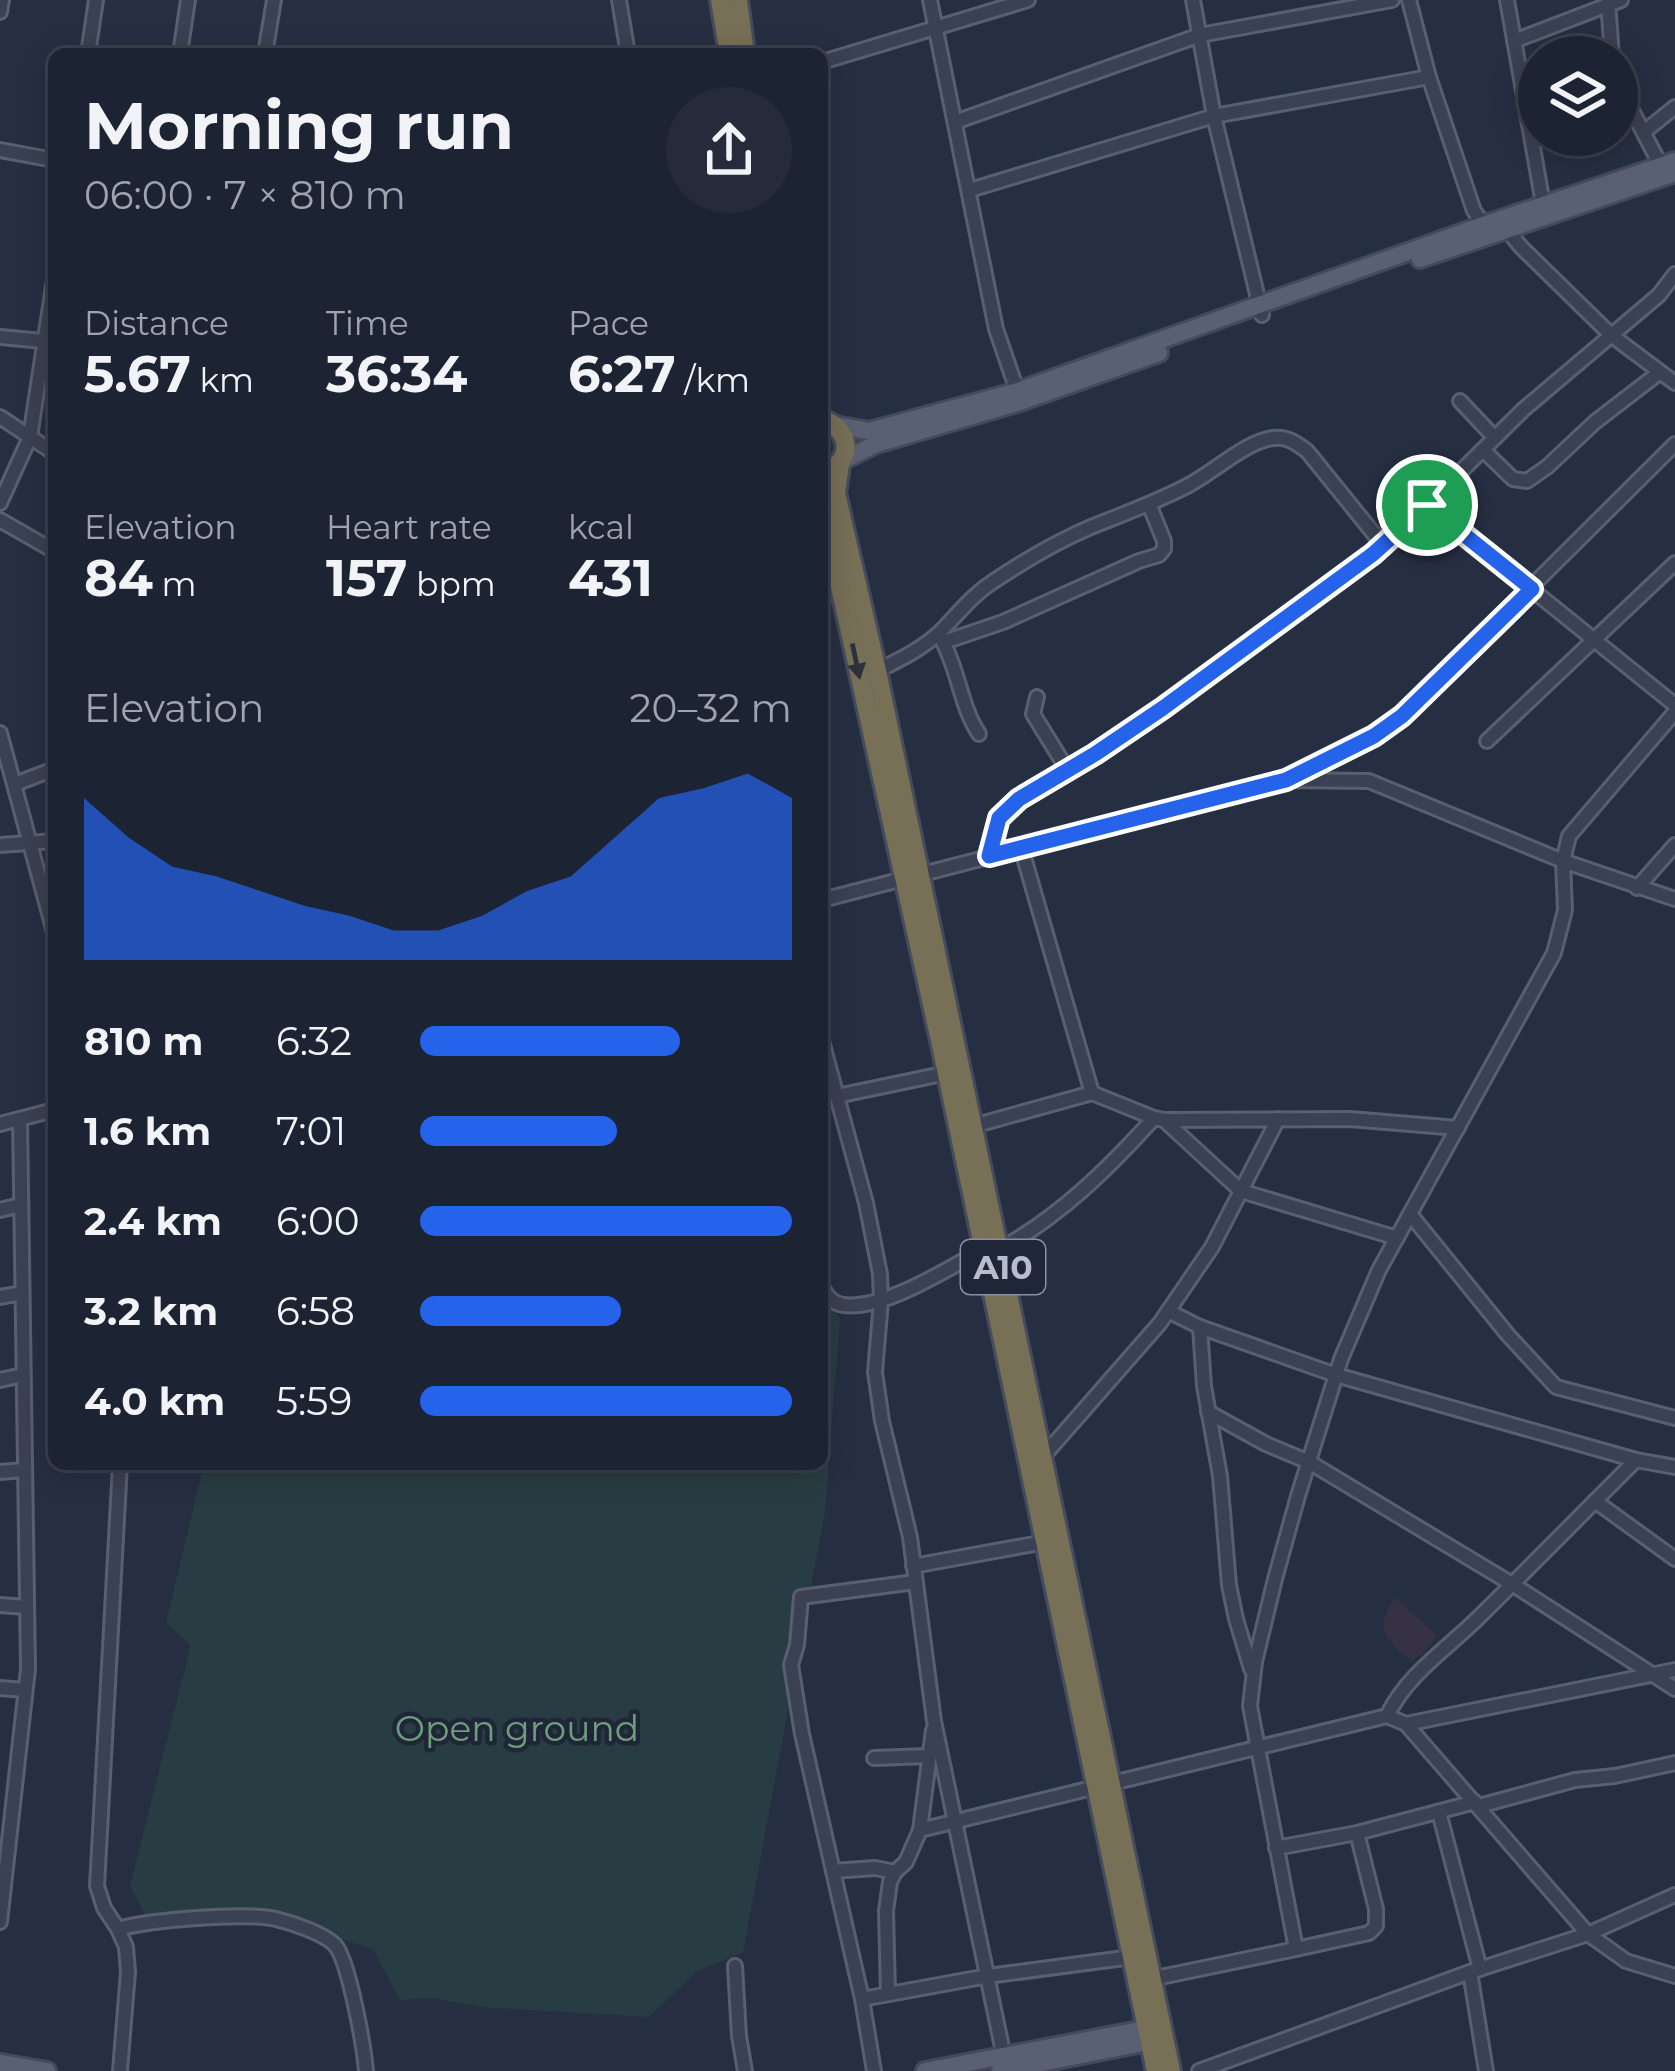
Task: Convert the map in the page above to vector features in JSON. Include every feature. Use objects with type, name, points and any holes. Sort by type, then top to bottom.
[{"type":"highway","points":[[720,0],[728,48]]},
{"type":"highway","points":[[738,0],[744,48]]},
{"type":"highway","name":"A10","points":[[828,420],[845,442],[834,466],[836,494],[877,671],[946,1073],[991,1250],[1105,1786],[1132,1957],[1171,2071]]},
{"type":"highway","name":"A10","points":[[828,531],[973,1126],[991,1250]]},
{"type":"highway","name":"A10","points":[[1036,1464],[1045,1542],[1151,1978],[1156,2071]]},
{"type":"main road","points":[[1495,227],[1543,204],[1670,166]]},
{"type":"main road","points":[[834,466],[876,444],[1670,166]]},
{"type":"main road","points":[[828,419],[869,430],[1019,396]]},
{"type":"main road","points":[[925,2071],[1002,2064],[1156,2034]]},
{"type":"main road","points":[[0,2063],[47,2071]]},
{"type":"street","points":[[0,12],[2,0]]},
{"type":"street","points":[[89,48],[96,0]]},
{"type":"street","points":[[181,48],[188,0]]},
{"type":"street","points":[[266,48],[274,0]]},
{"type":"street","points":[[620,0],[627,48]]},
{"type":"street","points":[[930,0],[996,328],[1019,396]]},
{"type":"street","points":[[828,60],[1028,0]]},
{"type":"street","points":[[1192,0],[1214,116],[1261,310]]},
{"type":"street","points":[[955,122],[1200,35],[1392,0]]},
{"type":"street","points":[[1409,0],[1474,211],[1520,247],[1611,334],[1675,383]]},
{"type":"street","points":[[1507,0],[1543,204]]},
{"type":"street","points":[[1514,41],[1613,2],[1612,36]]},
{"type":"street","points":[[970,190],[1214,116],[1429,77]]},
{"type":"street","points":[[1644,132],[1675,107]]},
{"type":"street","points":[[1638,121],[1670,166]]},
{"type":"street","points":[[0,150],[48,159]]},
{"type":"street","points":[[989,856],[999,818],[1019,799],[1163,708],[1383,545],[1524,409],[1659,295],[1675,274]]},
{"type":"street","points":[[0,337],[48,342]]},
{"type":"street","points":[[0,503],[30,437],[48,347]]},
{"type":"street","points":[[1483,450],[1514,479],[1527,481],[1660,372]]},
{"type":"street","points":[[1460,401],[1495,439]]},
{"type":"street","points":[[0,417],[48,449]]},
{"type":"street","points":[[941,638],[964,605],[991,583],[1088,528],[1149,504],[1258,442],[1278,436],[1306,451],[1383,545]]},
{"type":"street","points":[[828,899],[1286,780],[1374,736],[1402,716],[1675,444]]},
{"type":"street","points":[[877,671],[941,638],[1003,622],[1159,555],[1164,542],[1149,504]]},
{"type":"street","points":[[1296,1949],[1250,1706],[1275,1579],[1309,1462],[1336,1375],[1379,1270],[1554,953],[1565,910],[1563,861],[1569,836],[1675,709],[1427,505]]},
{"type":"street","points":[[0,520],[48,548]]},
{"type":"street","points":[[1487,741],[1675,563]]},
{"type":"street","points":[[941,638],[967,716],[979,734]]},
{"type":"street","points":[[1037,698],[1033,714],[1067,769]]},
{"type":"street","points":[[0,733],[48,907]]},
{"type":"street","points":[[15,784],[48,772]]},
{"type":"street","points":[[1286,780],[1369,781],[1563,861],[1675,899]]},
{"type":"street","points":[[0,845],[48,841]]},
{"type":"street","points":[[1637,888],[1675,844]]},
{"type":"street","points":[[1022,847],[1092,1093]]},
{"type":"street","points":[[828,1063],[880,1274],[875,1372],[882,1420],[898,1480],[934,1721],[1002,2064]]},
{"type":"street","points":[[837,1096],[946,1073]]},
{"type":"street","points":[[973,1126],[1092,1093],[1159,1119],[1241,1190],[1397,1238]]},
{"type":"street","points":[[0,1124],[48,1112]]},
{"type":"street","points":[[0,1922],[28,1669],[20,1119]]},
{"type":"street","points":[[828,1297],[843,1305],[881,1301],[1030,1232],[1066,1206],[1159,1119],[1350,1119],[1458,1128]]},
{"type":"street","points":[[1036,1464],[1168,1311],[1213,1246],[1278,1119]]},
{"type":"street","points":[[0,1210],[20,1205]]},
{"type":"street","points":[[1410,1214],[1556,1387],[1675,1418]]},
{"type":"street","points":[[0,1297],[22,1293]]},
{"type":"street","points":[[1168,1311],[1200,1328],[1336,1375],[1675,1467]]},
{"type":"street","points":[[1200,1328],[1229,1585],[1253,1676]]},
{"type":"street","points":[[0,1380],[23,1375]]},
{"type":"street","points":[[1208,1412],[1309,1462],[1675,1689]]},
{"type":"street","points":[[1388,1716],[1397,1695],[1414,1676],[1636,1460]]},
{"type":"street","points":[[0,1472],[24,1470]]},
{"type":"street","points":[[120,1470],[97,1886],[126,1947],[120,2071]]},
{"type":"street","points":[[1595,1501],[1675,1558]]},
{"type":"street","points":[[914,1566],[1045,1542]]},
{"type":"street","points":[[874,2071],[790,1665],[799,1599],[915,1582]]},
{"type":"street","points":[[0,1605],[26,1607]]},
{"type":"street","points":[[1406,1724],[1675,1670]]},
{"type":"street","points":[[0,1688],[25,1690]]},
{"type":"street","points":[[920,1830],[1388,1716],[1406,1724],[1588,1934],[1626,1961],[1675,1976]]},
{"type":"street","points":[[887,1994],[890,1882],[906,1862],[920,1830],[934,1721]]},
{"type":"street","points":[[874,1758],[928,1756]]},
{"type":"street","points":[[1276,1847],[1357,1833],[1575,1780],[1675,1763]]},
{"type":"street","points":[[1439,1811],[1475,1971],[1486,2071]]},
{"type":"street","points":[[1151,1978],[1369,1933],[1376,1926],[1376,1909],[1357,1833]]},
{"type":"street","points":[[833,1870],[895,1872]]},
{"type":"street","points":[[1199,2071],[1241,2064],[1475,1971],[1588,1934],[1675,1895]]},
{"type":"street","points":[[118,1929],[141,1923],[255,1917],[276,1919],[333,1942],[353,2001],[366,2071]]},
{"type":"street","points":[[862,1999],[1132,1957]]},
{"type":"street","points":[[735,1966],[746,2071]]},
{"type":"shaded area","points":[[1394,1597],[1437,1636],[1412,1660],[1399,1652],[1382,1624]]},
{"type":"green space","name":"Open ground","points":[[828,1296],[840,1319],[825,1511],[743,1952],[697,1971],[649,2017],[482,2007],[432,1998],[400,2000],[373,1949],[261,1914],[145,1915],[130,1886],[191,1645],[166,1623],[203,1470],[828,1470]]},
{"type":"route","points":[[1427,505],[1532,589],[1402,716],[1374,736],[1286,780],[989,856],[999,818],[1019,799],[1163,708],[1373,554],[1427,505]]}]
